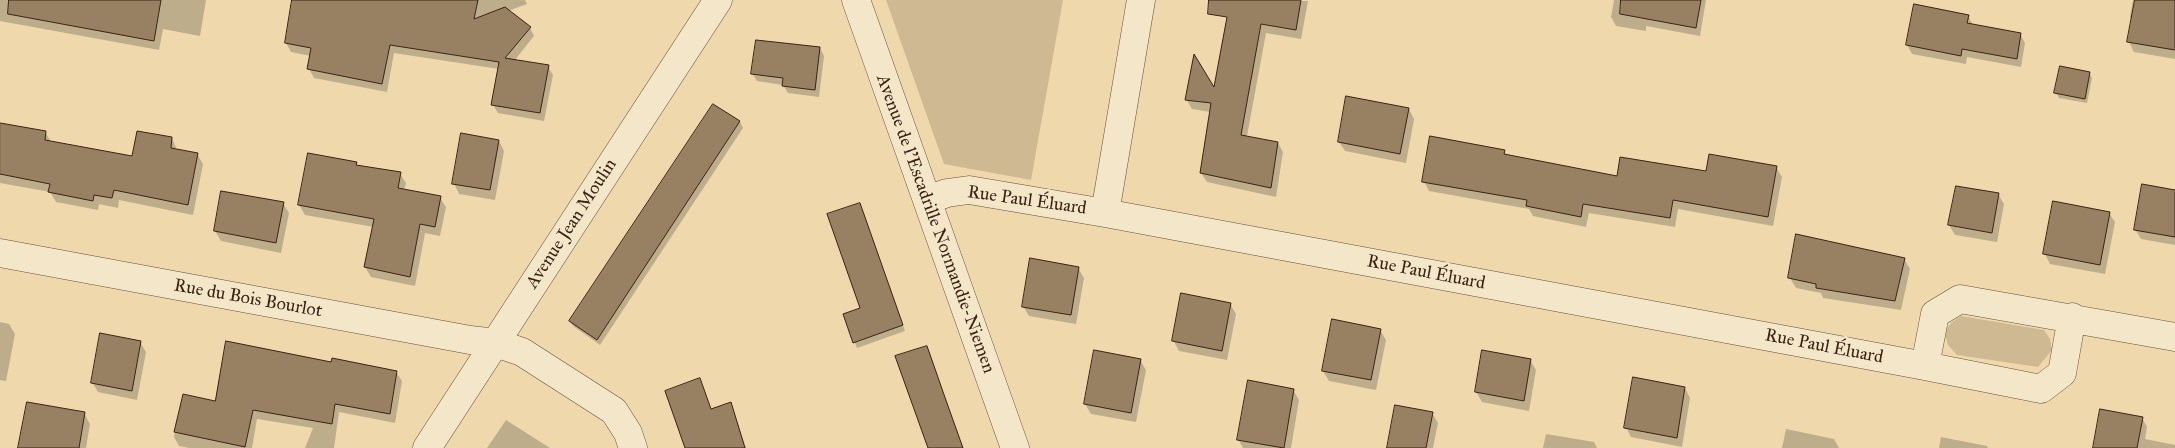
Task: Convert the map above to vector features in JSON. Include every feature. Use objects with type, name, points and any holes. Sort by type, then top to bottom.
[{"type":"street","name":"Avenue Jean Moulin","points":[[427,448],[718,0]]},
{"type":"street","name":"Avenue de l'Escadrille Normandie-Niemen","points":[[856,0],[1015,448]]},
{"type":"street","points":[[1105,212],[1141,0]]},
{"type":"street","name":"Rue Paul Éluard","points":[[927,200],[948,193],[969,190],[1105,212],[2041,389],[2062,373],[2072,317]]},
{"type":"street","name":"Rue du Bois Bourlot","points":[[0,253],[460,338],[496,343],[522,352],[614,411],[628,433],[633,448]]},
{"type":"street","points":[[1924,366],[1935,314],[1960,299],[2175,336]]},
{"type":"shaded area","points":[[886,0],[1063,0],[1031,180],[944,164]]},
{"type":"shaded area","points":[[1961,316],[2044,330],[2050,339],[2052,350],[2038,367],[1957,355],[1948,345],[1944,332],[1952,322]]},
{"type":"building","points":[[9,0],[161,0],[154,41],[8,14]]},
{"type":"building","points":[[292,0],[478,0],[474,19],[505,7],[531,27],[505,58],[549,65],[540,113],[491,105],[499,62],[390,45],[382,84],[307,69],[311,48],[285,43]]},
{"type":"building","points":[[1209,0],[1301,0],[1296,30],[1261,24],[1241,135],[1278,142],[1271,188],[1200,173],[1211,103],[1185,100],[1194,54],[1214,87],[1227,17],[1208,14]]},
{"type":"building","points":[[1621,0],[1701,0],[1696,28],[1620,14]]},
{"type":"building","points":[[2135,0],[2175,0],[2175,50],[2127,42]]},
{"type":"building","points":[[1914,4],[1969,15],[1967,23],[2021,33],[2017,59],[1962,49],[1961,56],[1906,45]]},
{"type":"building","points":[[756,40],[820,47],[815,90],[782,86],[783,78],[751,74]]},
{"type":"building","points":[[2060,66],[2090,72],[2085,99],[2054,93]]},
{"type":"building","points":[[1346,96],[1409,108],[1400,154],[1338,142]]},
{"type":"building","points":[[713,104],[740,121],[597,340],[569,321]]},
{"type":"building","points":[[0,123],[46,131],[45,140],[132,156],[137,131],[172,137],[171,148],[198,153],[188,205],[114,190],[112,198],[94,195],[93,201],[48,192],[50,184],[0,174]]},
{"type":"building","points":[[461,133],[499,140],[490,190],[452,184]]},
{"type":"building","points":[[1430,136],[1505,150],[1504,154],[1617,176],[1620,157],[1706,171],[1709,154],[1777,166],[1768,217],[1673,200],[1670,218],[1583,204],[1581,217],[1526,206],[1527,200],[1422,182]]},
{"type":"building","points":[[308,153],[357,162],[356,165],[401,172],[398,188],[441,196],[435,227],[420,224],[410,277],[364,267],[374,219],[298,205]]},
{"type":"building","points":[[2142,184],[2175,190],[2175,237],[2134,230]]},
{"type":"building","points":[[1956,186],[1999,193],[1992,233],[1948,225]]},
{"type":"building","points":[[221,191],[284,202],[276,243],[214,231]]},
{"type":"building","points":[[2053,201],[2110,212],[2100,265],[2043,254]]},
{"type":"building","points":[[860,203],[903,325],[853,343],[843,314],[860,308],[827,214]]},
{"type":"building","points":[[1796,234],[1905,258],[1895,301],[1816,288],[1816,284],[1788,278]]},
{"type":"building","points":[[1030,258],[1079,267],[1071,315],[1022,307]]},
{"type":"building","points":[[1181,293],[1231,303],[1222,351],[1172,341]]},
{"type":"building","points":[[1332,319],[1381,329],[1371,380],[1322,371]]},
{"type":"building","points":[[100,333],[141,341],[132,391],[91,383]]},
{"type":"building","points":[[226,341],[331,362],[332,358],[397,371],[390,414],[335,404],[332,424],[253,410],[245,447],[174,432],[183,394],[215,401]]},
{"type":"building","points":[[927,346],[963,448],[928,448],[895,356]]},
{"type":"building","points":[[1094,350],[1141,359],[1131,413],[1084,404]]},
{"type":"building","points":[[1482,350],[1531,359],[1524,401],[1475,392]]},
{"type":"building","points":[[1633,377],[1685,387],[1677,438],[1624,428]]},
{"type":"building","points":[[700,378],[711,409],[731,402],[745,448],[685,448],[665,391]]},
{"type":"building","points":[[1248,380],[1294,389],[1284,448],[1237,440]]},
{"type":"building","points":[[27,402],[85,412],[79,448],[18,448]]},
{"type":"building","points":[[1395,405],[1433,412],[1426,448],[1387,448]]},
{"type":"building","points":[[2100,409],[2143,417],[2137,448],[2093,448]]}]
